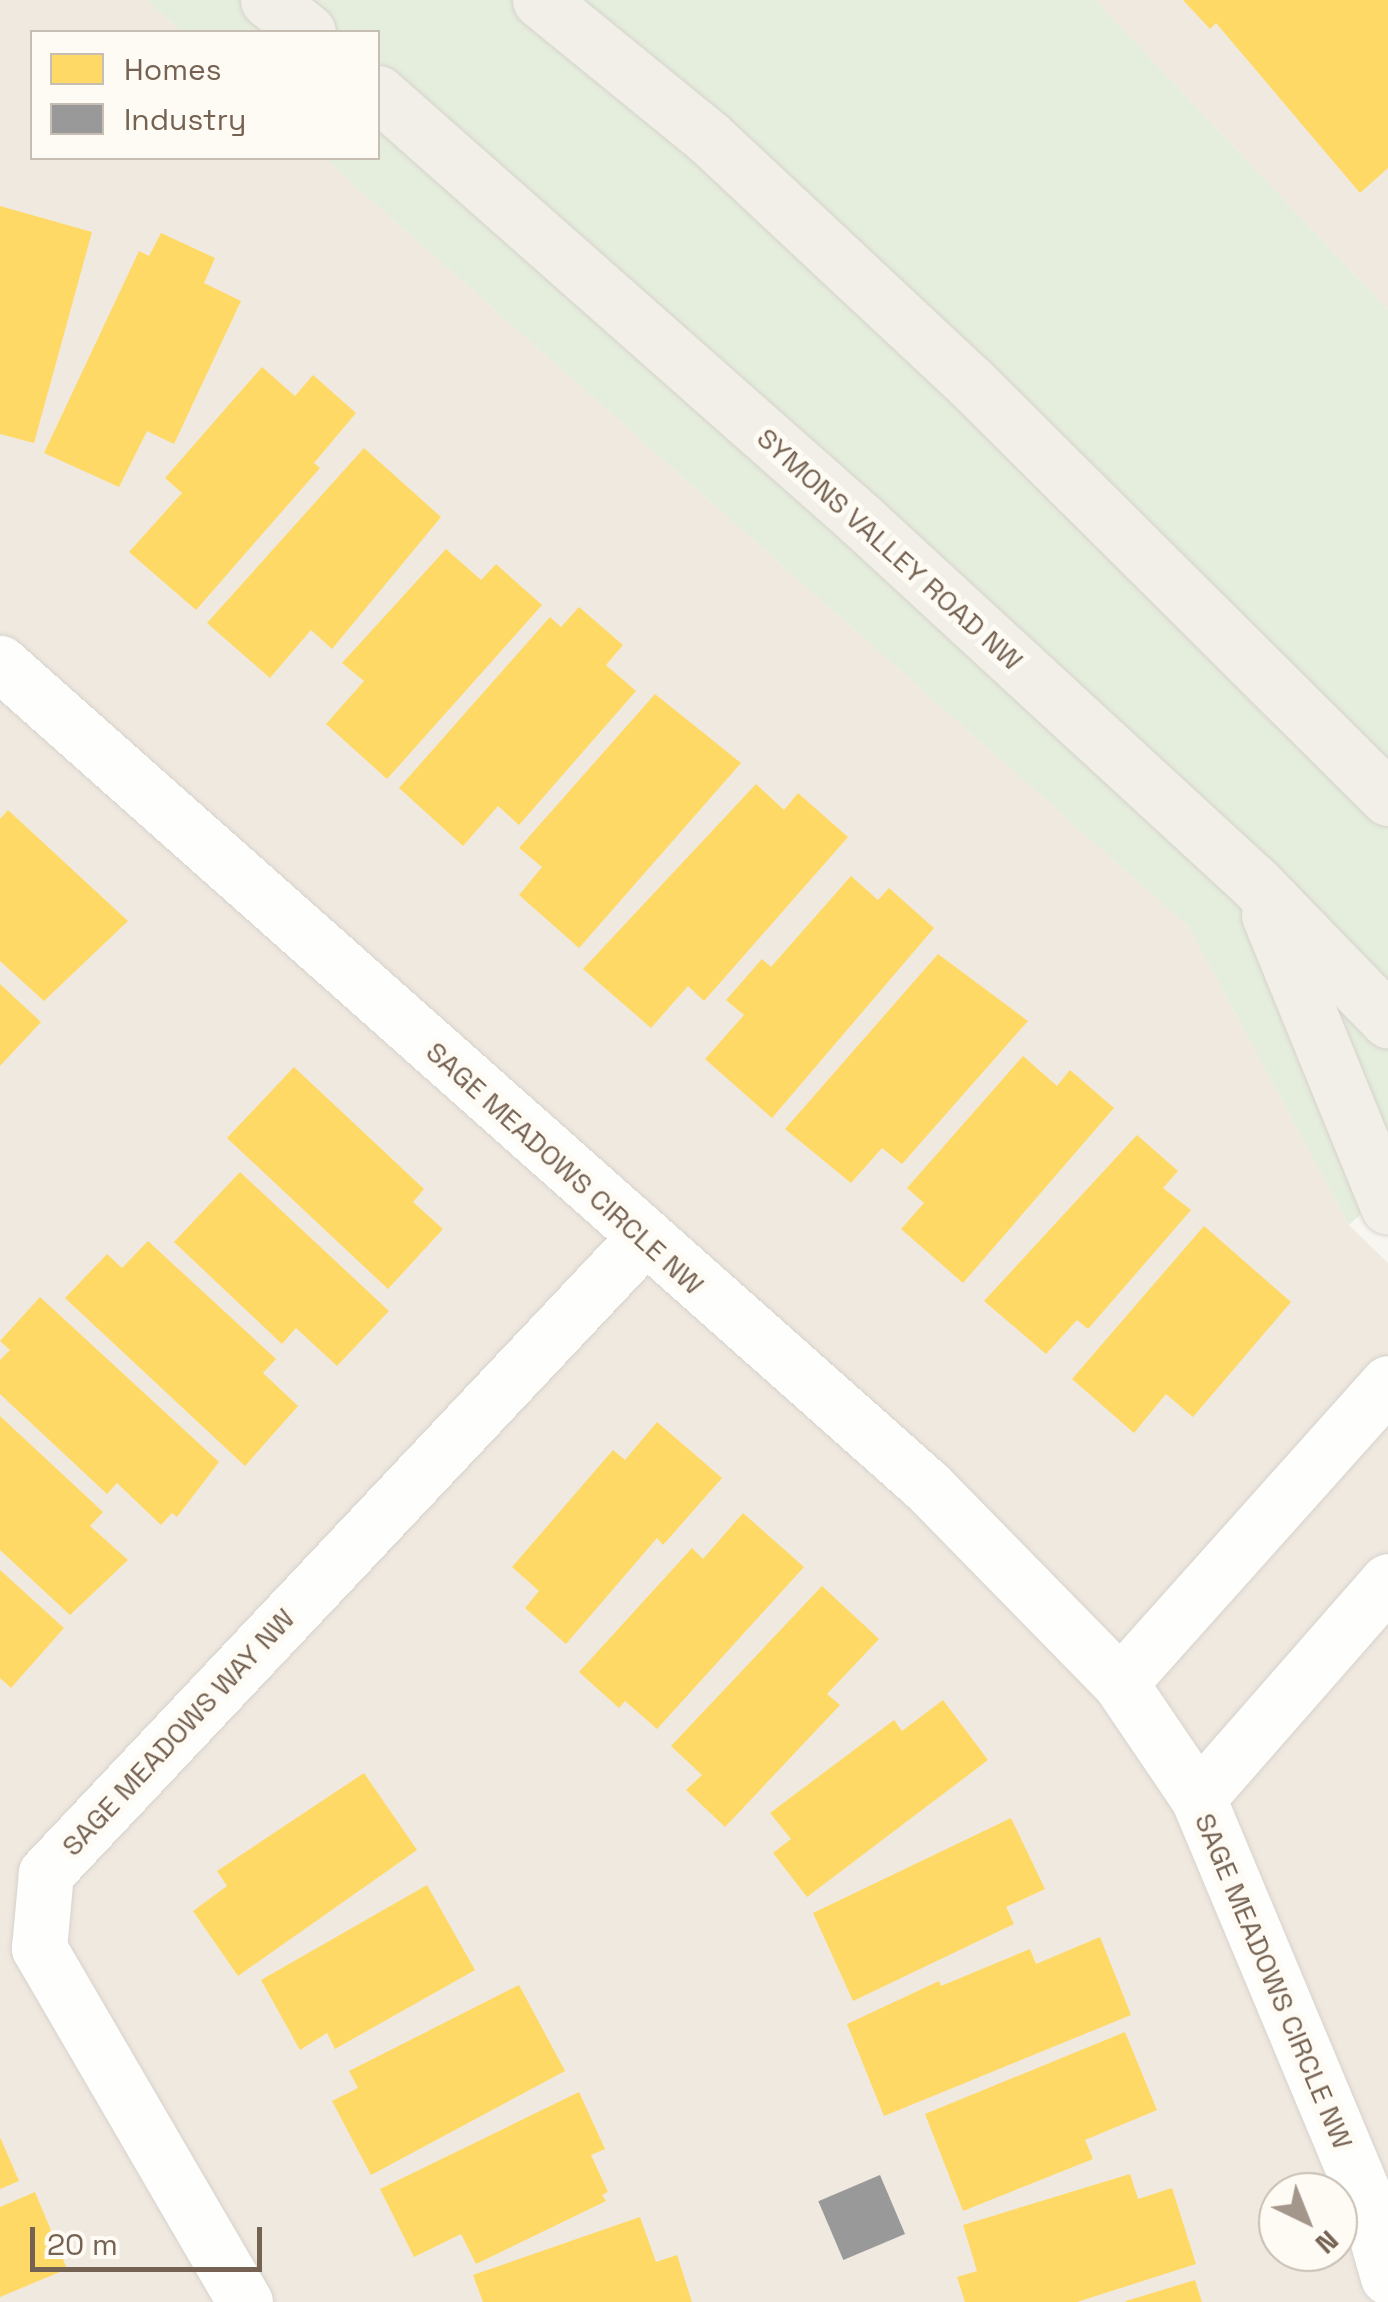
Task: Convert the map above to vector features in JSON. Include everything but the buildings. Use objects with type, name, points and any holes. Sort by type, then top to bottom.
[{"type":"main road","points":[[268,0],[306,30]]},
{"type":"main road","points":[[540,0],[708,136],[955,368],[1388,798]]},
{"type":"main road","name":"SYMONS VALLEY ROAD NW","points":[[380,96],[861,520],[1256,884],[1388,1020]]},
{"type":"main road","points":[[1256,884],[1388,1207]]},
{"type":"street","name":"SAGE MEADOWS CIRCLE NW","points":[[0,663],[643,1238],[927,1486],[1120,1683],[1198,1798],[1366,2200],[1388,2278]]},
{"type":"street","name":"SAGE MEADOWS WAY NW","points":[[244,2302],[39,1948],[46,1873],[643,1238]]},
{"type":"street","points":[[1120,1683],[1388,1383]]},
{"type":"street","name":"SAGE MEADOWS CIRCLE NW","points":[[1198,1798],[1388,1581]]},
{"type":"shaded area","points":[[0,0],[146,0],[181,30],[30,30],[30,160],[326,160],[1189,927],[1349,1225],[1388,1263],[1388,2302],[0,2302]]},
{"type":"shaded area","points":[[1095,0],[1388,0],[1388,310]]},
{"type":"green space","points":[[146,0],[1095,0],[1388,310],[1388,1189],[1349,1225],[1189,927],[326,160],[380,160],[380,30],[181,30]]}]
